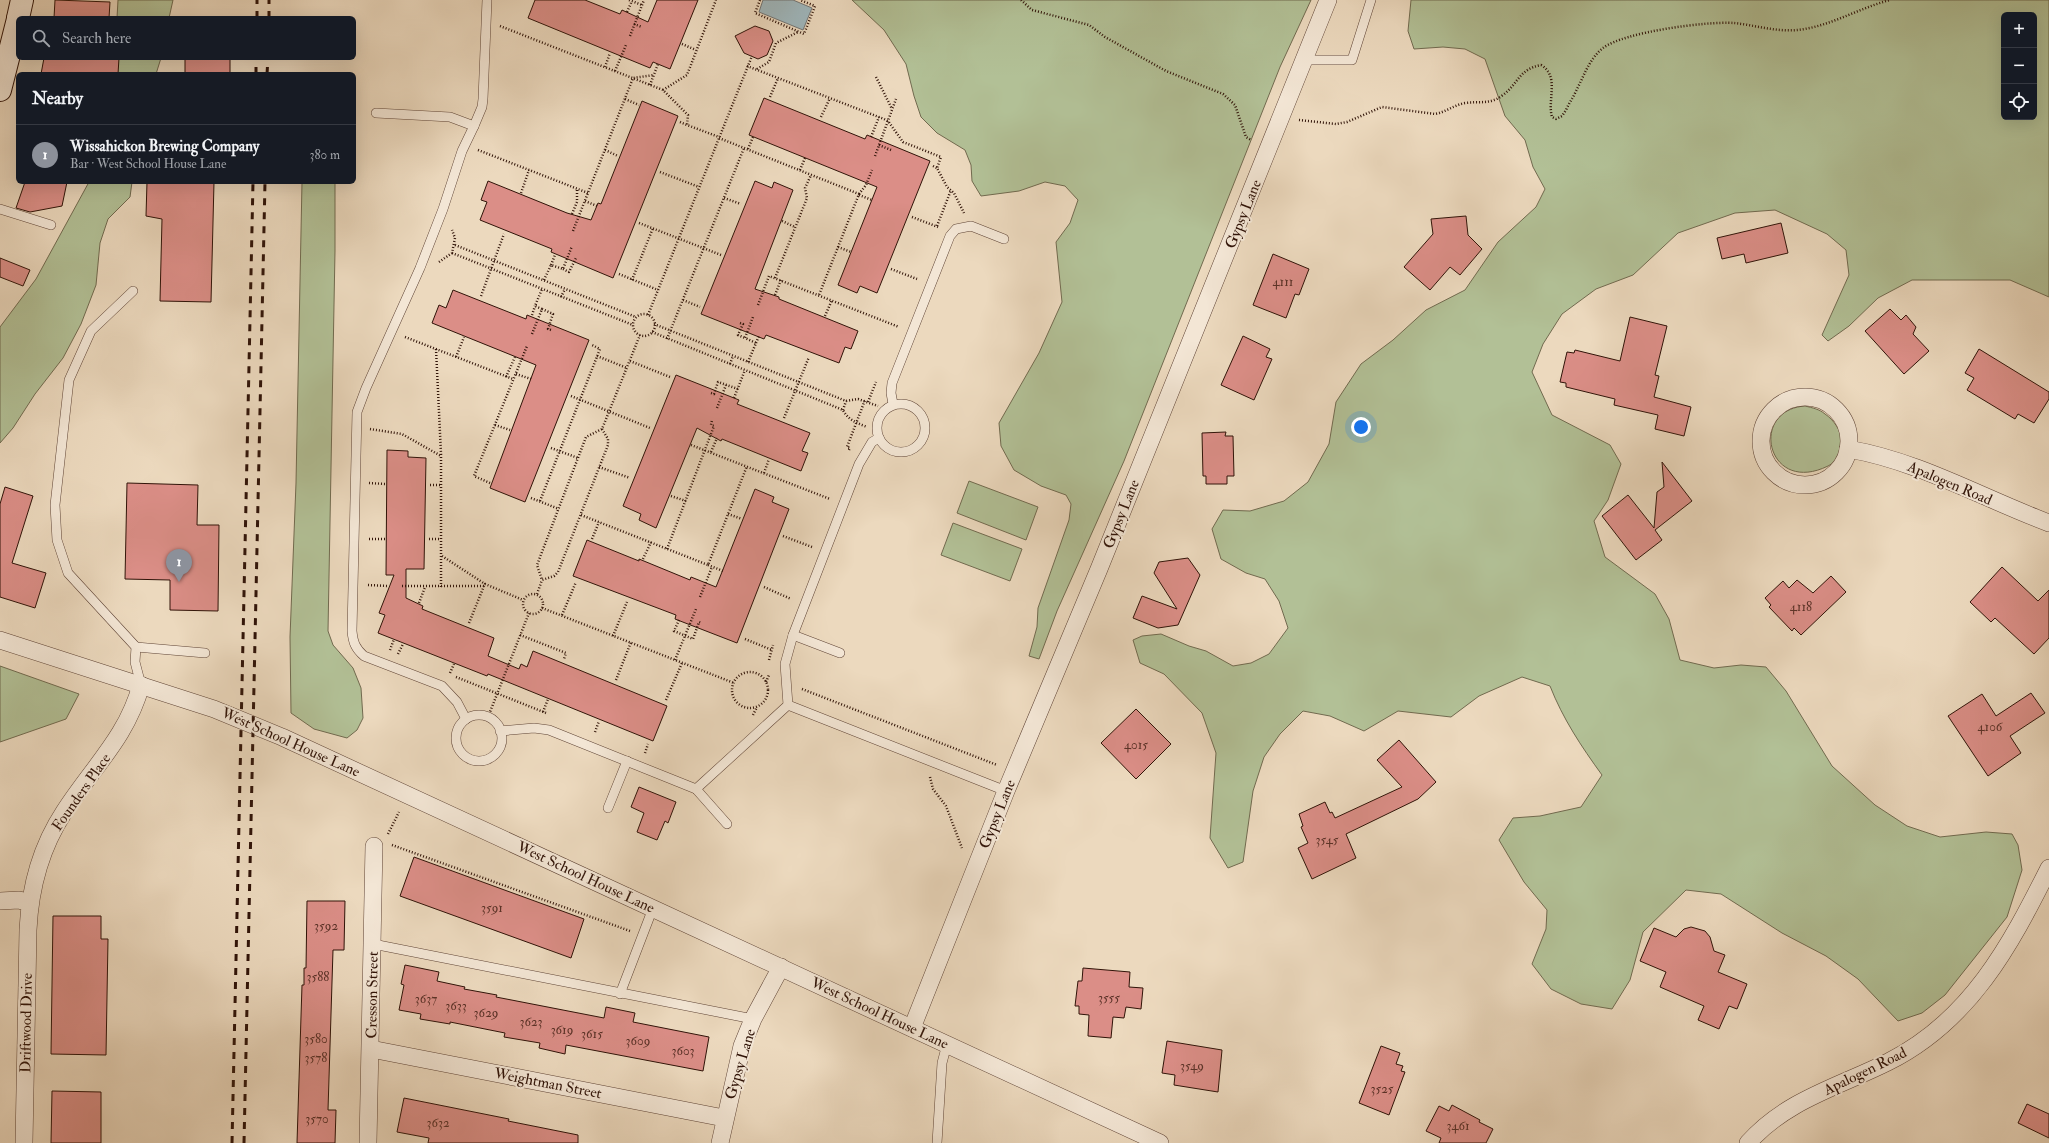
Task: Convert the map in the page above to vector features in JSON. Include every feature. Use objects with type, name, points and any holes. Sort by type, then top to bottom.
[{"type":"main road","points":[[19,16],[22,0]]},
{"type":"main road","points":[[0,90],[16,27]]},
{"type":"street","name":"Gypsy Lane","points":[[912,1028],[1006,791],[1098,569],[1328,0]]},
{"type":"street","points":[[1810,397],[1823,401],[1836,409],[1844,420],[1849,434],[1848,449],[1844,463],[1835,474],[1822,482],[1808,485],[1794,484],[1781,478],[1770,468],[1763,455],[1761,440],[1764,426],[1771,413],[1782,404],[1795,398],[1810,397]]},
{"type":"street","name":"Apalogen Road","points":[[1848,449],[1886,457],[1922,470],[2049,523]]},
{"type":"street","name":"West School House Lane","points":[[0,640],[214,709],[282,737],[1160,1143]]},
{"type":"street","name":"Founders Place","points":[[30,903],[36,873],[51,834],[64,811],[115,744],[136,703],[141,685]]},
{"type":"street","name":"Cresson Street","points":[[368,1143],[373,944],[382,843]]},
{"type":"street","name":"Apalogen Road","points":[[1748,1143],[1777,1116],[1793,1105],[1890,1062],[1917,1044],[1959,1010],[1995,967],[2014,937],[2049,868]]},
{"type":"street","points":[[0,901],[19,900],[30,903]]},
{"type":"street","name":"Driftwood Drive","points":[[24,1143],[30,903]]},
{"type":"street","name":"Gypsy Lane","points":[[720,1143],[724,1118],[742,1046],[753,1019],[781,967]]},
{"type":"street","name":"Weightman Street","points":[[371,1049],[724,1118]]},
{"type":"lane","points":[[466,719],[457,702],[442,686],[364,656],[357,650],[353,640],[356,427],[357,412],[366,388],[420,268],[443,209],[462,151],[482,107],[484,99],[487,0]]},
{"type":"lane","points":[[1304,60],[1352,60],[1371,0]]},
{"type":"lane","points":[[376,113],[450,117],[474,126]]},
{"type":"lane","points":[[0,209],[50,226]]},
{"type":"lane","points":[[889,407],[892,383],[952,233],[956,229],[971,226],[1004,239]]},
{"type":"lane","points":[[133,291],[91,331],[69,380],[55,505],[57,540],[68,573],[136,647],[205,652]]},
{"type":"lane","points":[[901,403],[909,404],[922,414],[925,422],[924,438],[913,450],[897,452],[883,445],[878,434],[880,414],[889,407],[901,403]]},
{"type":"lane","points":[[788,705],[785,664],[786,656],[859,464],[878,434]]},
{"type":"lane","points":[[793,635],[840,653]]},
{"type":"lane","points":[[136,647],[135,662],[141,685]]},
{"type":"lane","points":[[788,705],[1006,791]]},
{"type":"lane","points":[[696,789],[788,705]]},
{"type":"lane","points":[[473,716],[488,717],[493,720],[500,731],[500,744],[494,755],[482,761],[470,759],[460,751],[456,739],[460,724],[473,716]]},
{"type":"lane","points":[[500,731],[534,728],[549,730],[696,789],[727,824]]},
{"type":"lane","points":[[608,808],[627,762]]},
{"type":"lane","points":[[620,994],[653,908]]},
{"type":"lane","points":[[373,944],[620,994],[753,1019]]},
{"type":"lane","points":[[937,1143],[942,1062],[947,1044]]},
{"type":"path","points":[[627,12],[630,0],[642,5]]},
{"type":"path","points":[[630,36],[644,0]]},
{"type":"path","points":[[663,90],[687,75],[716,0]]},
{"type":"path","points":[[760,0],[755,13],[804,34],[816,6],[800,0]]},
{"type":"path","points":[[1021,0],[1032,10],[1089,25],[1105,37],[1166,71],[1223,94],[1234,105],[1246,137],[1270,146]]},
{"type":"path","points":[[1281,117],[1336,124],[1347,122],[1382,107],[1426,113],[1443,113],[1465,103],[1490,103],[1504,95],[1528,69],[1541,65],[1549,72],[1552,89],[1550,108],[1552,117],[1556,119],[1562,116],[1566,110],[1587,68],[1598,53],[1615,42],[1682,26],[1706,23],[1733,23],[1784,30],[1798,30],[1828,22],[1890,0]]},
{"type":"path","points":[[494,24],[663,90],[688,115],[686,125]]},
{"type":"path","points":[[634,24],[642,27]]},
{"type":"path","points":[[757,69],[769,62],[776,43],[799,31]]},
{"type":"path","points":[[682,44],[696,50]]},
{"type":"path","points":[[616,71],[626,45]]},
{"type":"path","points":[[605,67],[610,54]]},
{"type":"path","points":[[648,315],[752,56]]},
{"type":"path","points":[[650,85],[658,64]]},
{"type":"path","points":[[747,66],[879,116],[888,121],[903,142],[941,157],[937,168]]},
{"type":"path","points":[[633,78],[654,75]]},
{"type":"path","points":[[876,77],[893,109]]},
{"type":"path","points":[[572,231],[633,78]]},
{"type":"path","points":[[770,97],[778,78]]},
{"type":"path","points":[[821,117],[830,98]]},
{"type":"path","points":[[625,99],[639,105]]},
{"type":"path","points":[[875,156],[896,99]]},
{"type":"path","points":[[871,137],[879,116]]},
{"type":"path","points":[[680,122],[872,200]]},
{"type":"path","points":[[748,150],[753,137]]},
{"type":"path","points":[[879,145],[891,150]]},
{"type":"path","points":[[667,339],[744,148]]},
{"type":"path","points":[[475,149],[588,193]]},
{"type":"path","points":[[605,150],[618,156]]},
{"type":"path","points":[[800,170],[805,158]]},
{"type":"path","points":[[933,166],[937,168],[947,187],[954,192],[962,206],[966,226]]},
{"type":"path","points":[[522,193],[529,170]]},
{"type":"path","points":[[819,294],[859,195],[866,185],[872,170]]},
{"type":"path","points":[[660,172],[699,187]]},
{"type":"path","points":[[775,278],[807,198],[805,188],[811,175]]},
{"type":"path","points":[[572,214],[577,202],[577,189]]},
{"type":"path","points":[[724,198],[741,204]]},
{"type":"path","points":[[584,201],[597,206]]},
{"type":"path","points":[[912,217],[952,233]]},
{"type":"path","points":[[782,221],[795,227]]},
{"type":"path","points":[[639,223],[721,255]]},
{"type":"path","points":[[632,280],[653,228]]},
{"type":"path","points":[[481,296],[504,234]]},
{"type":"path","points":[[455,244],[636,317]]},
{"type":"path","points":[[563,269],[572,246]]},
{"type":"path","points":[[838,247],[851,252]]},
{"type":"path","points":[[452,253],[633,325]]},
{"type":"path","points":[[544,280],[555,255]]},
{"type":"path","points":[[551,265],[569,272],[576,258]]},
{"type":"path","points":[[891,269],[931,284]]},
{"type":"path","points":[[619,274],[658,290]]},
{"type":"path","points":[[758,305],[769,276],[819,294],[912,332]]},
{"type":"path","points":[[775,295],[781,280]]},
{"type":"path","points":[[532,315],[542,289]]},
{"type":"path","points":[[562,297],[565,289]]},
{"type":"path","points":[[683,300],[700,307]]},
{"type":"path","points":[[825,316],[832,300]]},
{"type":"path","points":[[535,306],[553,314],[548,328],[551,330]]},
{"type":"path","points":[[532,334],[542,309]]},
{"type":"path","points":[[642,314],[648,315],[654,324],[652,332],[646,335],[640,335],[635,331],[633,325],[636,317],[642,314]]},
{"type":"path","points":[[745,338],[753,317]]},
{"type":"path","points":[[740,323],[743,324],[738,335],[756,343]]},
{"type":"path","points":[[654,324],[846,401],[858,399],[889,407]]},
{"type":"path","points":[[392,331],[513,380]]},
{"type":"path","points":[[652,332],[843,410],[846,416],[878,434]]},
{"type":"path","points":[[536,594],[542,580],[537,565],[586,437],[602,429],[640,335]]},
{"type":"path","points":[[748,362],[759,336]]},
{"type":"path","points":[[456,357],[464,338]]},
{"type":"path","points":[[540,501],[600,349],[592,345]]},
{"type":"path","points":[[490,483],[474,476],[527,346]]},
{"type":"path","points":[[436,349],[441,456],[441,587]]},
{"type":"path","points":[[597,356],[626,368]]},
{"type":"path","points":[[730,364],[733,356]]},
{"type":"path","points":[[506,377],[515,357]]},
{"type":"path","points":[[784,418],[809,357]]},
{"type":"path","points":[[630,360],[670,377]]},
{"type":"path","points":[[734,398],[745,370]]},
{"type":"path","points":[[516,374],[531,379]]},
{"type":"path","points":[[711,393],[714,394],[718,382],[738,389]]},
{"type":"path","points":[[717,408],[726,385]]},
{"type":"path","points":[[571,396],[650,428]]},
{"type":"path","points":[[843,410],[846,401]]},
{"type":"path","points":[[667,549],[706,450],[714,426],[711,425],[712,420]]},
{"type":"path","points":[[369,424],[369,436]]},
{"type":"path","points":[[495,425],[510,430]]},
{"type":"path","points":[[356,427],[402,434],[441,456]]},
{"type":"path","points":[[542,580],[554,576],[558,572],[581,515],[608,445],[608,439],[602,429]]},
{"type":"path","points":[[711,452],[717,438]]},
{"type":"path","points":[[691,445],[844,504]]},
{"type":"path","points":[[551,448],[578,458]]},
{"type":"path","points":[[764,473],[769,459]]},
{"type":"path","points":[[708,565],[748,466]]},
{"type":"path","points":[[599,467],[630,478]]},
{"type":"path","points":[[368,476],[368,491]]},
{"type":"path","points":[[368,483],[385,484]]},
{"type":"path","points":[[430,485],[441,485]]},
{"type":"path","points":[[671,496],[686,501]]},
{"type":"path","points":[[531,498],[559,509]]},
{"type":"path","points":[[728,514],[742,519]]},
{"type":"path","points":[[581,515],[722,571]]},
{"type":"path","points":[[592,539],[599,522]]},
{"type":"path","points":[[367,547],[368,531]]},
{"type":"path","points":[[783,536],[826,552]]},
{"type":"path","points":[[367,539],[385,539]]},
{"type":"path","points":[[429,539],[441,539]]},
{"type":"path","points":[[644,559],[651,542]]},
{"type":"path","points":[[441,556],[484,585],[523,600]]},
{"type":"path","points":[[700,597],[712,567]]},
{"type":"path","points":[[367,577],[367,593]]},
{"type":"path","points":[[562,615],[576,582]]},
{"type":"path","points":[[367,585],[388,586]]},
{"type":"path","points":[[402,586],[441,587],[484,585]]},
{"type":"path","points":[[469,623],[484,585]]},
{"type":"path","points":[[419,604],[426,587]]},
{"type":"path","points":[[764,587],[805,604]]},
{"type":"path","points":[[536,594],[541,597],[543,602],[542,608],[539,612],[529,613],[522,605],[523,600],[526,595],[536,594]]},
{"type":"path","points":[[614,636],[627,602]]},
{"type":"path","points":[[542,608],[734,683]]},
{"type":"path","points":[[675,660],[696,609]]},
{"type":"path","points":[[488,717],[496,693],[529,613]]},
{"type":"path","points":[[679,620],[674,631],[693,639],[700,622],[702,623]]},
{"type":"path","points":[[520,635],[566,652],[564,659]]},
{"type":"path","points":[[390,651],[394,639]]},
{"type":"path","points":[[744,639],[786,656]]},
{"type":"path","points":[[616,680],[631,642]]},
{"type":"path","points":[[398,654],[403,644]]},
{"type":"path","points":[[383,648],[405,657]]},
{"type":"path","points":[[666,700],[682,663]]},
{"type":"path","points":[[454,664],[449,675],[552,716]]},
{"type":"path","points":[[747,721],[753,715],[757,707],[762,704],[768,693],[768,687],[763,677],[758,674],[746,672],[741,674],[734,683],[733,695],[740,705],[745,707],[757,707]]},
{"type":"path","points":[[796,686],[1014,772]]},
{"type":"path","points":[[543,712],[548,699]]},
{"type":"path","points":[[587,730],[601,736]]},
{"type":"path","points":[[638,750],[652,756]]},
{"type":"path","points":[[934,763],[930,783],[946,806],[963,849]]},
{"type":"path","points":[[400,811],[382,843],[642,935]]},
{"type":"green space","points":[[118,0],[173,0],[169,16],[117,16]]},
{"type":"green space","points":[[852,0],[1311,0],[1280,67],[1124,461],[1057,611],[1039,659],[1029,656],[1037,627],[1038,608],[1069,520],[1071,504],[1066,495],[1041,486],[1014,470],[1001,446],[999,423],[1039,353],[1062,302],[1056,242],[1070,223],[1078,200],[1065,186],[1045,182],[1019,191],[981,196],[972,181],[971,165],[965,150],[937,133],[921,117],[906,64],[884,30]]},
{"type":"green space","points":[[1411,0],[2049,0],[2049,297],[2010,280],[1912,280],[1878,298],[1849,326],[1828,341],[1822,335],[1849,275],[1846,250],[1827,234],[1775,210],[1735,213],[1678,233],[1633,275],[1596,289],[1562,314],[1543,344],[1532,372],[1552,415],[1610,445],[1621,464],[1608,500],[1594,521],[1605,557],[1655,594],[1669,619],[1680,660],[1714,668],[1741,665],[1766,667],[1786,691],[1832,766],[1875,805],[1907,826],[1940,837],[1986,832],[2012,834],[2018,845],[2022,870],[2007,917],[1945,995],[1922,1013],[1898,1021],[1858,979],[1826,956],[1782,933],[1721,894],[1686,890],[1643,932],[1630,980],[1612,1009],[1581,1004],[1551,989],[1532,964],[1546,929],[1547,910],[1524,882],[1499,840],[1513,818],[1540,816],[1581,807],[1602,775],[1573,732],[1550,686],[1522,677],[1479,696],[1451,717],[1398,711],[1364,731],[1330,716],[1303,711],[1280,734],[1264,757],[1253,791],[1243,862],[1228,868],[1210,838],[1216,753],[1202,713],[1164,674],[1140,663],[1133,640],[1142,636],[1161,634],[1189,646],[1206,651],[1233,666],[1251,663],[1269,654],[1288,628],[1279,601],[1265,579],[1246,573],[1221,559],[1212,529],[1223,510],[1250,511],[1284,501],[1308,482],[1329,444],[1336,402],[1361,364],[1393,340],[1426,310],[1465,290],[1498,242],[1536,207],[1545,189],[1533,167],[1525,140],[1505,116],[1485,59],[1465,49],[1443,47],[1414,49],[1408,31]]},
{"type":"green space","points":[[113,60],[160,60],[157,72],[112,72]]},
{"type":"green space","points":[[88,184],[132,184],[130,197],[108,219],[100,243],[96,285],[81,324],[63,358],[35,394],[13,428],[0,443],[0,327],[36,279]]},
{"type":"green space","points":[[302,184],[335,184],[328,631],[333,645],[353,668],[361,688],[363,718],[357,730],[347,738],[314,729],[291,713],[290,637],[296,483]]},
{"type":"green space","points":[[1805,406],[1820,411],[1831,419],[1840,433],[1842,440],[1840,455],[1835,461],[1828,466],[1807,472],[1791,470],[1779,461],[1772,449],[1771,435],[1776,421],[1787,411]]},
{"type":"green space","points":[[969,481],[1038,507],[1026,540],[957,513]]},
{"type":"green space","points":[[953,523],[1022,549],[1010,581],[941,555]]},
{"type":"green space","points":[[0,666],[79,694],[66,719],[0,742]]},
{"type":"water","points":[[763,0],[793,0],[812,8],[803,30],[759,12]]},
{"type":"building","points":[[55,0],[110,2],[109,16],[54,16]]},
{"type":"building","points":[[535,0],[585,0],[620,14],[622,10],[648,22],[657,0],[698,0],[670,69],[653,62],[650,68],[528,18]]},
{"type":"building","points":[[755,26],[769,31],[773,41],[767,55],[758,59],[744,53],[735,36]]},
{"type":"building","points":[[44,60],[119,60],[118,72],[41,72]]},
{"type":"building","points":[[185,60],[230,60],[230,72],[185,72]]},
{"type":"building","points":[[764,98],[865,139],[867,135],[930,161],[877,293],[860,286],[857,293],[838,285],[877,187],[749,135]]},
{"type":"building","points":[[642,101],[678,116],[613,278],[551,252],[552,249],[480,220],[487,202],[481,200],[488,181],[567,213],[591,220],[598,203],[601,204]]},
{"type":"building","points":[[755,181],[772,188],[774,182],[793,190],[755,289],[779,297],[779,299],[858,331],[851,349],[845,347],[839,363],[766,335],[764,339],[701,314]]},
{"type":"building","points":[[24,184],[67,184],[62,206],[30,212],[16,208]]},
{"type":"building","points":[[147,184],[214,184],[211,302],[160,301],[162,219],[146,216]]},
{"type":"building","points":[[1466,216],[1468,235],[1482,249],[1460,275],[1450,267],[1430,290],[1404,267],[1433,234],[1431,219]]},
{"type":"building","points":[[1781,223],[1788,253],[1746,263],[1744,254],[1722,259],[1717,238]]},
{"type":"building","points":[[1273,254],[1309,269],[1299,295],[1295,294],[1286,318],[1253,305]]},
{"type":"building","points":[[0,258],[30,270],[23,286],[0,277]]},
{"type":"building","points":[[453,290],[526,319],[527,315],[589,340],[525,502],[490,488],[536,365],[432,323],[439,305],[446,308]]},
{"type":"building","points":[[1890,309],[1901,320],[1906,315],[1916,327],[1913,334],[1929,351],[1904,374],[1865,331]]},
{"type":"building","points":[[1630,317],[1667,326],[1655,375],[1659,376],[1654,397],[1691,407],[1684,436],[1655,429],[1658,415],[1614,405],[1615,399],[1566,387],[1566,383],[1560,382],[1567,352],[1574,353],[1575,350],[1620,361]]},
{"type":"building","points":[[1243,336],[1270,349],[1266,357],[1272,359],[1254,400],[1221,385]]},
{"type":"building","points":[[1979,349],[2049,392],[2049,399],[2034,423],[2018,414],[2015,419],[1967,390],[1974,378],[1965,373]]},
{"type":"building","points":[[676,375],[739,400],[737,404],[810,433],[802,451],[808,453],[801,471],[722,439],[721,441],[697,428],[656,528],[639,520],[641,514],[623,506]]},
{"type":"building","points":[[1226,432],[1225,436],[1233,436],[1234,476],[1227,476],[1227,484],[1206,484],[1206,476],[1203,476],[1202,433]]},
{"type":"building","points":[[387,450],[408,451],[408,457],[426,458],[424,569],[406,569],[406,598],[423,606],[422,609],[494,638],[488,656],[519,669],[521,664],[527,667],[533,651],[667,706],[653,741],[488,674],[487,676],[378,633],[385,615],[379,613],[394,575],[386,575]]},
{"type":"building","points":[[1662,462],[1692,501],[1655,530],[1662,540],[1636,560],[1602,516],[1628,495],[1654,528],[1657,492],[1664,487]]},
{"type":"building","points":[[127,483],[198,485],[197,525],[219,525],[218,611],[170,610],[170,580],[125,579]]},
{"type":"building","points":[[5,487],[33,496],[12,563],[46,573],[35,608],[0,597],[0,504]]},
{"type":"building","points":[[755,489],[774,497],[772,502],[789,509],[737,643],[675,619],[676,615],[573,576],[587,540],[690,580],[691,577],[716,587]]},
{"type":"building","points":[[1188,558],[1200,575],[1178,625],[1158,628],[1133,618],[1142,596],[1177,609],[1154,573],[1159,562]]},
{"type":"building","points":[[2002,567],[2038,601],[2049,590],[2049,638],[2034,654],[1995,618],[1991,622],[1970,602]]},
{"type":"building","points":[[1831,576],[1846,592],[1801,635],[1794,628],[1792,631],[1769,607],[1771,605],[1765,598],[1783,581],[1789,588],[1797,580],[1813,593]]},
{"type":"building","points":[[2031,693],[2045,713],[2010,736],[2021,753],[1988,776],[1948,716],[1982,694],[1996,716]]},
{"type":"building","points":[[1136,709],[1171,744],[1136,779],[1101,743]]},
{"type":"building","points":[[1399,740],[1436,782],[1418,799],[1346,834],[1356,858],[1312,879],[1298,848],[1308,843],[1301,827],[1303,826],[1299,814],[1325,802],[1330,813],[1332,812],[1335,818],[1402,787],[1377,760]]},
{"type":"building","points":[[639,787],[676,802],[668,823],[665,821],[657,840],[637,832],[644,813],[631,807]]},
{"type":"building","points":[[414,857],[584,919],[571,958],[400,896]]},
{"type":"building","points":[[307,901],[345,901],[344,950],[333,950],[328,1110],[336,1110],[335,1143],[297,1143],[302,985],[304,985],[304,968],[306,968]]},
{"type":"building","points":[[53,916],[101,916],[101,939],[108,939],[106,1055],[51,1054]]},
{"type":"building","points":[[1691,927],[1705,931],[1710,937],[1714,951],[1725,955],[1718,972],[1747,984],[1737,1009],[1729,1006],[1719,1029],[1698,1020],[1704,1006],[1660,987],[1666,972],[1640,961],[1654,928],[1676,937],[1684,929]]},
{"type":"building","points":[[405,965],[439,972],[437,981],[465,987],[464,989],[497,995],[496,997],[604,1018],[606,1007],[635,1013],[633,1022],[709,1037],[703,1071],[566,1045],[565,1054],[539,1048],[540,1043],[504,1037],[505,1033],[450,1022],[450,1024],[420,1019],[421,1014],[399,1010],[404,985],[401,984]]},
{"type":"building","points":[[1083,968],[1130,972],[1129,987],[1143,988],[1141,1009],[1126,1007],[1124,1018],[1113,1017],[1111,1038],[1088,1036],[1089,1015],[1079,1014],[1079,1006],[1075,1006],[1078,981],[1082,981]]},
{"type":"building","points":[[1167,1041],[1222,1050],[1218,1092],[1174,1085],[1175,1075],[1162,1073]]},
{"type":"building","points":[[1381,1046],[1400,1053],[1396,1064],[1403,1066],[1401,1071],[1405,1072],[1389,1115],[1359,1103]]},
{"type":"building","points":[[52,1091],[101,1092],[101,1143],[51,1143]]},
{"type":"building","points":[[404,1098],[509,1119],[508,1121],[578,1135],[578,1143],[428,1143],[429,1138],[397,1132]]},
{"type":"building","points":[[2027,1104],[2049,1114],[2049,1138],[2018,1123]]},
{"type":"building","points":[[1452,1105],[1493,1129],[1486,1143],[1439,1143],[1441,1138],[1426,1131],[1439,1106],[1449,1111]]},
{"type":"railway","points":[[257,0],[257,16]]},
{"type":"railway","points":[[269,0],[269,16]]},
{"type":"railway","points":[[256,60],[256,72]]},
{"type":"railway","points":[[267,72],[268,60]]},
{"type":"railway","points":[[232,1143],[253,184]]},
{"type":"railway","points":[[244,1143],[265,184]]},
{"type":"place","name":"Wissahickon Brewing Company","points":[[179,582]]}]
